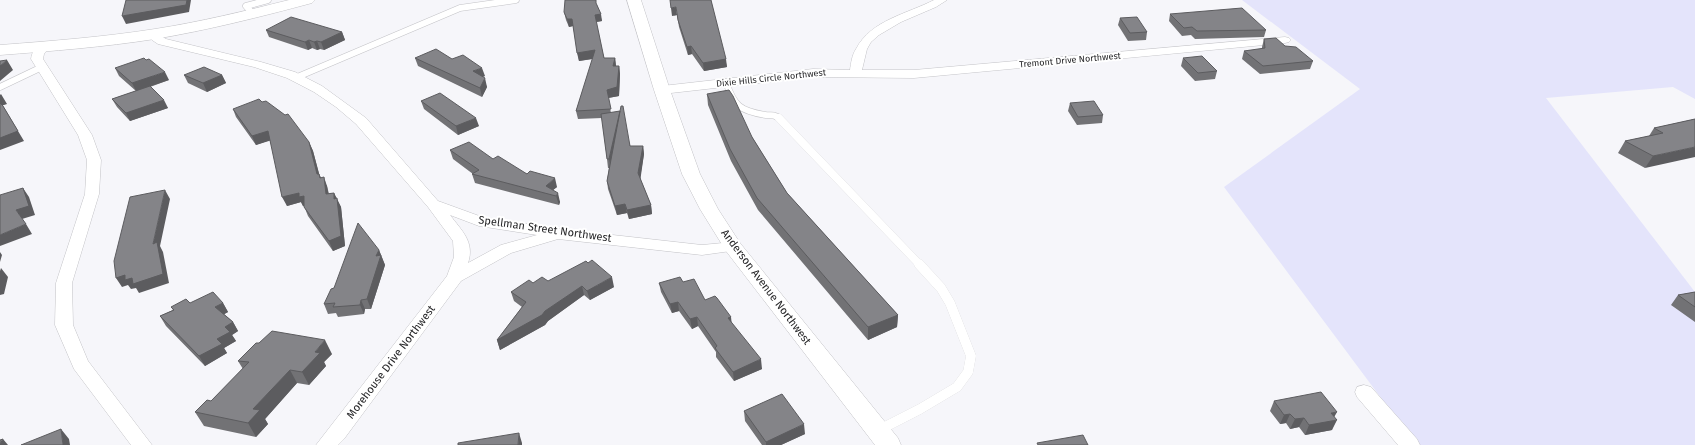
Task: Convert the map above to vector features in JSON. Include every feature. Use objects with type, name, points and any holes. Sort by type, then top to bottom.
[{"type":"main road","points":[[2,52],[154,34],[254,14],[307,0]]},
{"type":"street","name":"Anderson Avenue Northwest","points":[[634,0],[662,90],[691,174],[709,209],[733,247],[884,438]]},
{"type":"street","points":[[855,73],[861,48],[874,33],[942,0]]},
{"type":"street","name":"Spellman Street Northwest","points":[[154,34],[156,38],[162,42],[257,64],[295,78],[318,89],[361,121],[433,204],[479,221],[558,234],[702,250],[733,247]]},
{"type":"street","name":"Tremont Drive Northwest","points":[[855,73],[914,74],[1285,40]]},
{"type":"street","points":[[44,46],[38,53],[37,59],[85,134],[94,160],[92,194],[64,283],[64,325],[80,364],[142,445]]},
{"type":"street","name":"Dixie Hills Circle Northwest","points":[[662,90],[813,72],[855,73]]},
{"type":"street","name":"Morehouse Drive Northwest","points":[[326,445],[337,434],[455,277],[462,257],[461,240],[433,204]]},
{"type":"street","name":"Morehouse Drive Northwest","points":[[455,277],[506,249],[558,234]]},
{"type":"street","points":[[1364,392],[1410,445]]},
{"type":"lane","points":[[254,14],[246,6],[268,0]]},
{"type":"lane","points":[[295,78],[460,8],[516,0]]},
{"type":"lane","points":[[0,87],[42,67]]},
{"type":"lane","points":[[726,82],[731,97],[749,112],[777,116],[941,288],[950,303],[971,356],[968,372],[957,387],[920,409],[884,438]]},
{"type":"shaded area","points":[[1242,0],[1695,0],[1695,99],[1673,87],[1546,98],[1695,292],[1695,445],[1416,445],[1224,187],[1360,89]]},
{"type":"building","points":[[126,0],[187,0],[186,5],[122,16]]},
{"type":"building","points":[[565,0],[596,0],[601,14],[595,15],[604,58],[615,58],[613,66],[619,66],[617,87],[607,90],[611,109],[576,111],[595,50],[577,53],[572,19],[567,19],[564,12]]},
{"type":"building","points":[[670,0],[711,0],[726,59],[703,63],[691,46],[687,47],[678,20],[676,7],[671,8]]},
{"type":"building","points":[[1242,8],[1266,30],[1197,31],[1192,27],[1184,28],[1170,14]]},
{"type":"building","points":[[291,17],[342,32],[321,42],[309,40],[305,42],[266,30]]},
{"type":"building","points":[[1137,17],[1147,32],[1130,33],[1120,18]]},
{"type":"building","points":[[1276,38],[1285,46],[1296,47],[1313,61],[1263,66],[1244,51],[1265,48],[1264,39]]},
{"type":"building","points":[[436,49],[452,59],[463,55],[482,68],[473,71],[485,78],[480,88],[415,58]]},
{"type":"building","points":[[1202,56],[1217,71],[1198,73],[1183,58]]},
{"type":"building","points":[[144,58],[146,60],[149,59],[165,72],[132,83],[115,68]]},
{"type":"building","points":[[7,60],[0,66],[0,61]]},
{"type":"building","points":[[204,67],[222,75],[203,83],[184,75]]},
{"type":"building","points":[[150,86],[164,100],[126,113],[112,99]]},
{"type":"building","points":[[729,90],[752,137],[787,193],[898,315],[868,327],[757,198],[730,149],[707,94]]},
{"type":"building","points":[[440,93],[476,118],[456,126],[421,101]]},
{"type":"building","points":[[259,99],[262,102],[266,101],[285,115],[288,114],[309,142],[317,174],[319,174],[320,178],[324,177],[326,194],[334,193],[334,199],[337,198],[341,236],[329,241],[304,207],[304,196],[299,197],[299,193],[282,197],[268,131],[252,136],[233,109]]},
{"type":"building","points":[[1094,101],[1103,115],[1078,117],[1070,103]]},
{"type":"building","points":[[0,103],[18,131],[0,138]]},
{"type":"building","points":[[621,106],[623,106],[630,146],[643,146],[638,173],[651,205],[627,210],[625,204],[615,206],[607,181]]},
{"type":"building","points":[[620,111],[609,159],[607,159],[601,114]]},
{"type":"building","points":[[1695,119],[1695,147],[1653,156],[1625,141],[1663,133],[1654,128]]},
{"type":"building","points":[[469,142],[493,159],[498,156],[527,174],[530,171],[555,178],[546,186],[558,193],[556,196],[472,174],[479,170],[450,150]]},
{"type":"building","points":[[23,188],[29,206],[16,210],[26,224],[0,235],[0,195]]},
{"type":"building","points":[[165,190],[153,244],[157,242],[163,274],[133,284],[132,278],[125,280],[125,275],[116,278],[114,261],[130,197]]},
{"type":"building","points":[[358,223],[379,250],[376,256],[381,255],[367,299],[361,300],[360,305],[333,307],[335,303],[324,304],[331,289],[334,288]]},
{"type":"building","points":[[592,260],[612,277],[587,291],[582,286],[545,311],[542,315],[497,340],[526,302],[511,292],[529,280],[533,283],[542,277],[548,281],[586,261],[588,263]]},
{"type":"building","points":[[680,277],[683,282],[694,279],[705,300],[715,296],[717,298],[731,317],[728,318],[761,359],[733,372],[715,348],[717,346],[697,317],[690,319],[678,302],[670,304],[659,283]]},
{"type":"building","points":[[213,292],[223,303],[215,307],[233,322],[225,327],[230,332],[217,339],[222,344],[199,356],[160,316],[174,310],[171,307],[186,299],[190,303]]},
{"type":"building","points":[[1695,292],[1695,307],[1678,295]]},
{"type":"building","points":[[272,331],[325,340],[315,352],[320,353],[302,372],[290,370],[253,409],[260,410],[248,423],[195,412],[207,400],[211,401],[249,362],[238,361],[256,343],[259,343]]},
{"type":"building","points":[[1321,392],[1337,412],[1331,413],[1337,420],[1309,425],[1304,418],[1295,419],[1290,414],[1284,415],[1274,401]]},
{"type":"building","points":[[782,394],[804,424],[766,442],[744,411]]},
{"type":"building","points":[[61,429],[63,445],[21,445]]},
{"type":"building","points":[[519,433],[518,445],[458,445],[458,443]]},
{"type":"building","points":[[1083,435],[1088,445],[1038,445],[1037,443]]}]
